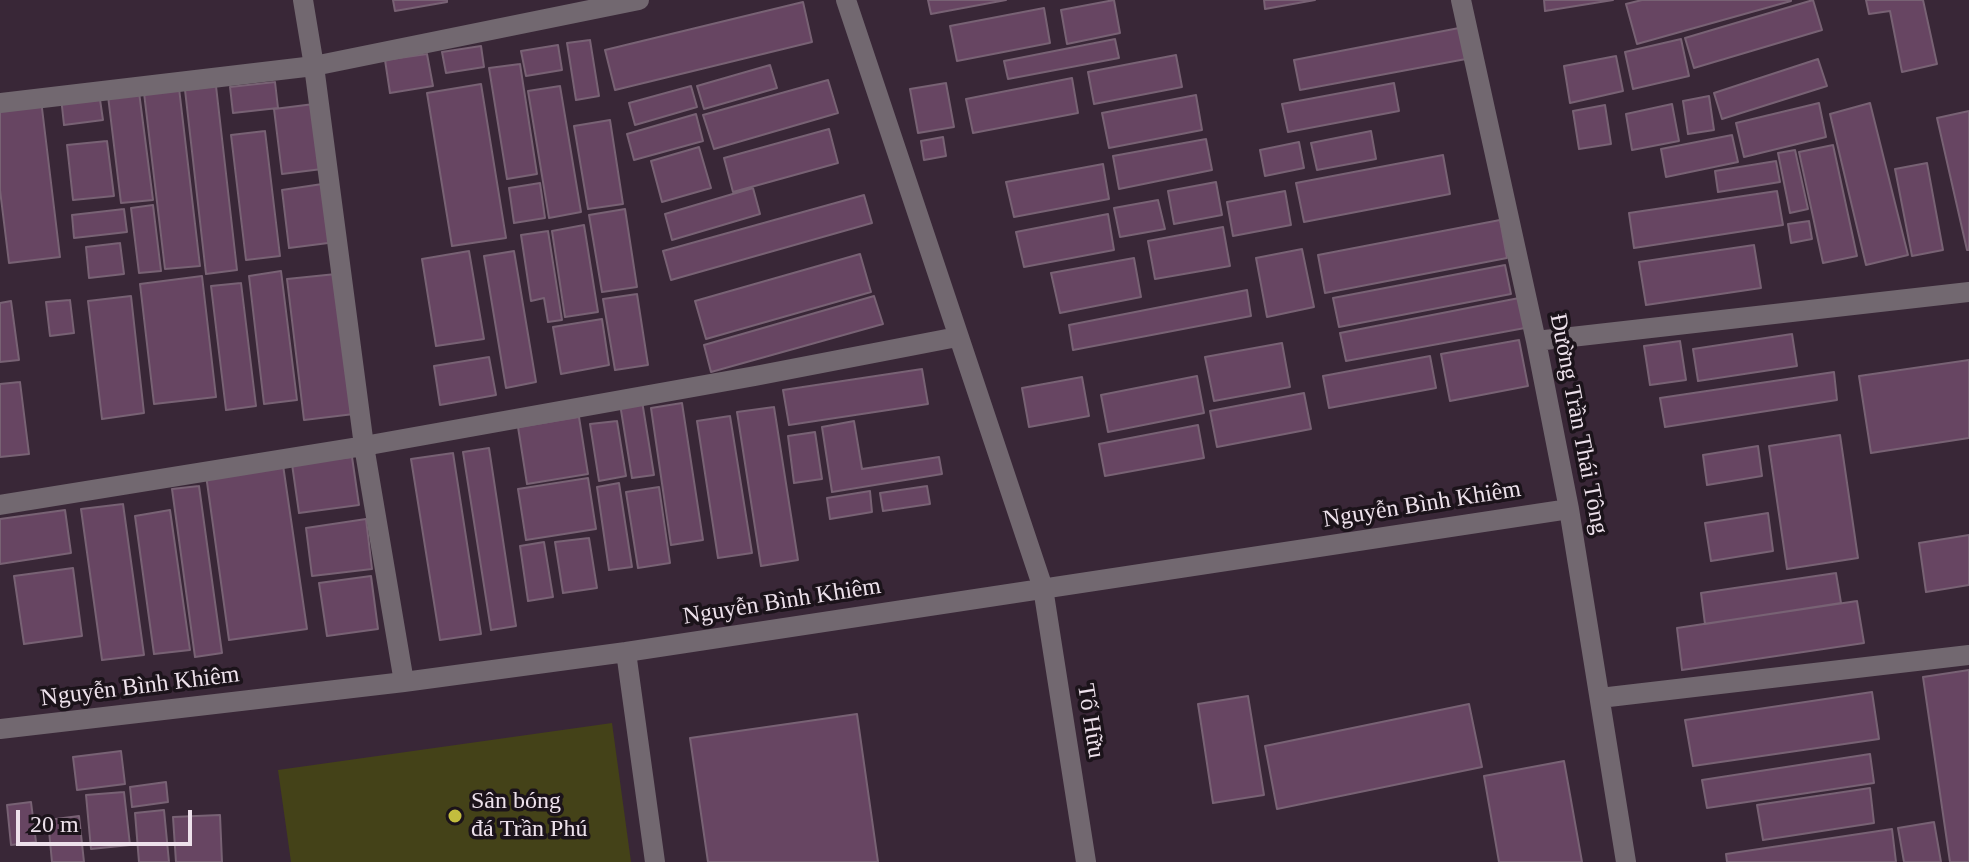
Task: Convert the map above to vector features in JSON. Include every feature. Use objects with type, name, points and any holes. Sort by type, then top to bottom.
[{"type":"street","points":[[303,0],[364,446],[404,682]]},
{"type":"street","points":[[0,103],[314,66],[639,0]]},
{"type":"street","name":"Tố Hữu","points":[[846,0],[1043,588],[1086,862]]},
{"type":"street","name":"Đường Trần Thái Tông","points":[[1461,0],[1536,341],[1569,509],[1626,862]]},
{"type":"street","points":[[1536,341],[1969,292]]},
{"type":"street","points":[[0,505],[364,446],[957,337]]},
{"type":"street","name":"Nguyễn Bình Khiêm","points":[[0,729],[404,682],[626,652],[1569,509]]},
{"type":"street","points":[[626,652],[655,862]]},
{"type":"street","points":[[1600,698],[1969,655]]},
{"type":"shaded area","name":"Sân bóng đá Trần Phú","points":[[612,723],[631,862],[291,862],[278,770]]},
{"type":"building","points":[[393,0],[447,0],[447,2],[395,11]]},
{"type":"building","points":[[928,0],[1006,0],[931,14]]},
{"type":"building","points":[[1114,0],[1120,33],[1067,44],[1061,10]]},
{"type":"building","points":[[1264,0],[1315,0],[1265,9]]},
{"type":"building","points":[[1544,0],[1613,0],[1545,11]]},
{"type":"building","points":[[1642,0],[1791,1],[1637,44],[1626,4]]},
{"type":"building","points":[[1813,0],[1822,30],[1694,68],[1685,38]]},
{"type":"building","points":[[1866,0],[1923,0],[1937,64],[1902,72],[1890,11],[1869,14]]},
{"type":"building","points":[[803,2],[812,42],[615,90],[605,50]]},
{"type":"building","points":[[1044,8],[1050,43],[957,61],[950,26]]},
{"type":"building","points":[[1459,28],[1466,59],[1300,90],[1294,60]]},
{"type":"building","points":[[1115,39],[1119,58],[1008,79],[1004,61]]},
{"type":"building","points":[[1681,39],[1689,76],[1633,89],[1625,52]]},
{"type":"building","points":[[590,40],[599,96],[576,100],[567,43]]},
{"type":"building","points":[[558,45],[562,70],[526,76],[521,51]]},
{"type":"building","points":[[481,46],[484,67],[446,73],[442,52]]},
{"type":"building","points":[[427,54],[433,86],[390,93],[385,60]]},
{"type":"building","points":[[1176,55],[1182,87],[1094,104],[1088,72]]},
{"type":"building","points":[[1616,56],[1623,91],[1570,103],[1564,66]]},
{"type":"building","points":[[1818,59],[1827,86],[1722,119],[1714,93]]},
{"type":"building","points":[[520,64],[537,174],[507,179],[489,68]]},
{"type":"building","points":[[770,65],[777,88],[704,109],[697,86]]},
{"type":"building","points":[[1072,78],[1078,113],[973,133],[966,99]]},
{"type":"building","points":[[828,80],[838,113],[714,149],[703,115]]},
{"type":"building","points":[[275,82],[278,108],[233,113],[230,87]]},
{"type":"building","points":[[946,83],[954,127],[918,133],[910,89]]},
{"type":"building","points":[[1394,83],[1399,111],[1288,132],[1282,104]]},
{"type":"building","points":[[481,84],[506,238],[452,246],[427,93]]},
{"type":"building","points":[[216,86],[237,270],[206,274],[185,90]]},
{"type":"building","points":[[560,86],[581,212],[549,218],[528,91]]},
{"type":"building","points":[[691,86],[697,107],[635,125],[629,103]]},
{"type":"building","points":[[179,88],[200,266],[165,269],[144,93]]},
{"type":"building","points":[[139,92],[153,200],[121,203],[108,96]]},
{"type":"building","points":[[99,93],[103,120],[64,125],[61,97]]},
{"type":"building","points":[[1196,95],[1202,130],[1109,148],[1102,113]]},
{"type":"building","points":[[1709,96],[1714,130],[1688,134],[1683,101]]},
{"type":"building","points":[[41,100],[60,257],[9,263],[0,190],[0,105]]},
{"type":"building","points":[[1819,103],[1826,137],[1744,157],[1736,123]]},
{"type":"building","points":[[1870,103],[1908,255],[1866,265],[1830,114]]},
{"type":"building","points":[[314,104],[322,169],[282,174],[274,109]]},
{"type":"building","points":[[1672,104],[1679,141],[1632,150],[1626,114]]},
{"type":"building","points":[[1605,105],[1611,144],[1579,149],[1573,111]]},
{"type":"building","points":[[1969,111],[1969,250],[1967,250],[1937,118]]},
{"type":"building","points":[[696,114],[703,141],[634,160],[627,134]]},
{"type":"building","points":[[610,120],[623,204],[588,209],[574,126]]},
{"type":"building","points":[[829,129],[838,163],[733,192],[724,158]]},
{"type":"building","points":[[265,131],[280,256],[246,260],[231,135]]},
{"type":"building","points":[[1371,131],[1376,159],[1317,170],[1311,143]]},
{"type":"building","points":[[1732,135],[1738,162],[1666,177],[1661,149]]},
{"type":"building","points":[[943,137],[946,156],[924,160],[921,141]]},
{"type":"building","points":[[1206,139],[1212,170],[1119,189],[1113,156]]},
{"type":"building","points":[[107,141],[114,196],[73,200],[67,145]]},
{"type":"building","points":[[1299,142],[1304,168],[1265,176],[1260,150]]},
{"type":"building","points":[[1833,145],[1857,256],[1823,263],[1799,152]]},
{"type":"building","points":[[699,147],[711,188],[662,202],[651,161]]},
{"type":"building","points":[[1795,150],[1808,209],[1790,213],[1778,153]]},
{"type":"building","points":[[1443,155],[1450,194],[1304,222],[1296,183]]},
{"type":"building","points":[[1776,161],[1780,182],[1718,192],[1715,171]]},
{"type":"building","points":[[1927,163],[1943,250],[1912,256],[1895,169]]},
{"type":"building","points":[[1103,164],[1109,199],[1014,217],[1006,182]]},
{"type":"building","points":[[1216,182],[1222,215],[1174,224],[1168,191]]},
{"type":"building","points":[[329,183],[336,242],[289,248],[282,190]]},
{"type":"building","points":[[540,183],[545,218],[514,223],[509,188]]},
{"type":"building","points":[[753,188],[760,214],[672,240],[665,214]]},
{"type":"building","points":[[1285,191],[1291,225],[1233,236],[1227,202]]},
{"type":"building","points":[[1777,191],[1783,225],[1634,248],[1629,213]]},
{"type":"building","points":[[864,195],[872,223],[671,280],[663,251]]},
{"type":"building","points":[[1158,200],[1165,229],[1120,237],[1114,208]]},
{"type":"building","points":[[153,205],[161,271],[139,273],[131,208]]},
{"type":"building","points":[[124,209],[127,232],[74,238],[72,215]]},
{"type":"building","points":[[625,209],[637,287],[602,292],[589,215]]},
{"type":"building","points":[[1108,214],[1114,250],[1024,267],[1016,232]]},
{"type":"building","points":[[1500,220],[1507,258],[1325,293],[1318,255]]},
{"type":"building","points":[[1809,221],[1812,239],[1791,243],[1788,224]]},
{"type":"building","points":[[584,225],[598,312],[565,317],[552,231]]},
{"type":"building","points":[[1223,227],[1230,266],[1155,279],[1148,241]]},
{"type":"building","points":[[548,231],[562,320],[548,322],[544,298],[531,301],[521,235]]},
{"type":"building","points":[[120,243],[124,274],[89,278],[86,247]]},
{"type":"building","points":[[1754,245],[1761,288],[1646,305],[1639,262]]},
{"type":"building","points":[[1302,249],[1314,307],[1267,317],[1256,258]]},
{"type":"building","points":[[469,251],[484,339],[436,346],[422,259]]},
{"type":"building","points":[[514,251],[536,382],[506,388],[484,256]]},
{"type":"building","points":[[860,254],[871,292],[706,339],[695,301]]},
{"type":"building","points":[[1134,258],[1141,297],[1060,313],[1051,273]]},
{"type":"building","points":[[1505,265],[1511,294],[1339,327],[1333,298]]},
{"type":"building","points":[[281,271],[297,400],[264,404],[249,276]]},
{"type":"building","points":[[336,274],[354,414],[304,420],[287,279]]},
{"type":"building","points":[[202,276],[216,397],[154,404],[140,284]]},
{"type":"building","points":[[241,283],[256,406],[226,410],[211,286]]},
{"type":"building","points":[[1247,290],[1251,316],[1073,350],[1069,325]]},
{"type":"building","points":[[637,294],[648,365],[615,370],[603,299]]},
{"type":"building","points":[[131,296],[144,413],[102,419],[88,301]]},
{"type":"building","points":[[874,296],[883,324],[711,372],[704,345]]},
{"type":"building","points":[[1519,298],[1525,328],[1346,361],[1340,333]]},
{"type":"building","points":[[70,300],[74,333],[50,336],[46,302]]},
{"type":"building","points":[[11,301],[19,360],[0,362],[0,303]]},
{"type":"building","points":[[602,319],[609,365],[561,374],[553,327]]},
{"type":"building","points":[[1792,334],[1797,366],[1698,381],[1693,349]]},
{"type":"building","points":[[1519,340],[1528,386],[1450,401],[1441,354]]},
{"type":"building","points":[[1680,341],[1686,380],[1650,385],[1644,346]]},
{"type":"building","points":[[1282,343],[1290,387],[1214,401],[1205,357]]},
{"type":"building","points":[[1430,356],[1436,388],[1329,408],[1323,376]]},
{"type":"building","points":[[489,357],[496,395],[440,405],[434,366]]},
{"type":"building","points":[[1969,360],[1969,438],[1871,453],[1859,376]]},
{"type":"building","points":[[922,369],[928,404],[789,425],[783,390]]},
{"type":"building","points":[[1834,372],[1837,400],[1665,427],[1660,398]]},
{"type":"building","points":[[1197,376],[1204,413],[1108,432],[1101,395]]},
{"type":"building","points":[[1082,377],[1089,416],[1029,427],[1022,388]]},
{"type":"building","points":[[20,382],[29,454],[0,457],[0,384]]},
{"type":"building","points":[[1304,393],[1311,429],[1217,447],[1210,411]]},
{"type":"building","points":[[642,401],[654,475],[632,478],[620,404]]},
{"type":"building","points":[[682,403],[703,540],[671,545],[651,408]]},
{"type":"building","points":[[774,407],[798,560],[761,566],[737,412]]},
{"type":"building","points":[[730,416],[752,553],[718,558],[697,421]]},
{"type":"building","points":[[579,417],[588,474],[527,484],[518,427]]},
{"type":"building","points":[[617,421],[626,476],[599,481],[590,424]]},
{"type":"building","points":[[854,421],[862,469],[939,457],[942,474],[832,492],[822,427]]},
{"type":"building","points":[[1198,425],[1204,458],[1105,476],[1099,444]]},
{"type":"building","points":[[815,432],[822,479],[794,483],[788,436]]},
{"type":"building","points":[[1840,435],[1858,558],[1787,569],[1769,446]]},
{"type":"building","points":[[1758,446],[1762,476],[1707,485],[1703,455]]},
{"type":"building","points":[[489,448],[516,626],[491,630],[463,452]]},
{"type":"building","points":[[453,453],[481,634],[440,640],[411,459]]},
{"type":"building","points":[[352,457],[359,505],[299,513],[292,464]]},
{"type":"building","points":[[283,465],[307,629],[229,640],[206,475]]},
{"type":"building","points":[[588,478],[596,529],[526,540],[518,489]]},
{"type":"building","points":[[619,483],[632,567],[609,570],[597,487]]},
{"type":"building","points":[[199,486],[222,653],[195,657],[172,489]]},
{"type":"building","points":[[927,486],[930,504],[883,511],[880,493]]},
{"type":"building","points":[[659,487],[670,563],[638,568],[626,492]]},
{"type":"building","points":[[870,491],[872,512],[830,519],[827,498]]},
{"type":"building","points":[[123,504],[144,655],[102,660],[81,509]]},
{"type":"building","points":[[65,510],[71,553],[0,564],[0,519]]},
{"type":"building","points":[[170,510],[190,650],[154,654],[135,516]]},
{"type":"building","points":[[1768,513],[1773,551],[1711,561],[1705,523]]},
{"type":"building","points":[[366,519],[372,569],[312,576],[306,528]]},
{"type":"building","points":[[1969,535],[1969,585],[1926,592],[1919,543]]},
{"type":"building","points":[[589,538],[597,588],[563,593],[555,542]]},
{"type":"building","points":[[544,542],[553,597],[528,601],[520,546]]},
{"type":"building","points":[[73,568],[82,636],[24,644],[14,576]]},
{"type":"building","points":[[1836,573],[1841,603],[1705,624],[1701,593]]},
{"type":"building","points":[[371,576],[378,629],[327,636],[319,583]]},
{"type":"building","points":[[1857,601],[1864,643],[1682,670],[1677,628]]},
{"type":"building","points":[[1969,670],[1969,862],[1950,862],[1923,677]]},
{"type":"building","points":[[1872,692],[1879,739],[1693,766],[1685,720]]},
{"type":"building","points":[[1248,696],[1264,795],[1213,803],[1198,704]]},
{"type":"building","points":[[1469,704],[1482,767],[1277,809],[1265,746]]},
{"type":"building","points":[[857,714],[878,862],[708,862],[690,738]]},
{"type":"building","points":[[121,751],[125,784],[77,790],[73,757]]},
{"type":"building","points":[[1870,754],[1874,783],[1707,808],[1702,780]]},
{"type":"building","points":[[1564,761],[1582,862],[1499,862],[1484,776]]},
{"type":"building","points":[[166,782],[168,802],[132,807],[130,787]]},
{"type":"building","points":[[1870,788],[1874,823],[1763,840],[1757,805]]},
{"type":"building","points":[[124,792],[130,845],[91,849],[86,795]]},
{"type":"building","points":[[31,802],[36,842],[11,845],[7,805]]},
{"type":"building","points":[[164,810],[169,862],[139,862],[135,813]]},
{"type":"building","points":[[220,815],[222,862],[176,862],[173,817]]},
{"type":"building","points":[[79,816],[84,862],[52,862],[48,820]]},
{"type":"building","points":[[1934,822],[1941,862],[1904,862],[1898,828]]},
{"type":"building","points":[[1892,829],[1896,862],[1727,862],[1726,854]]},
{"type":"place","name":"Sân bóng đá Trần Phú","points":[[455,816]]}]
